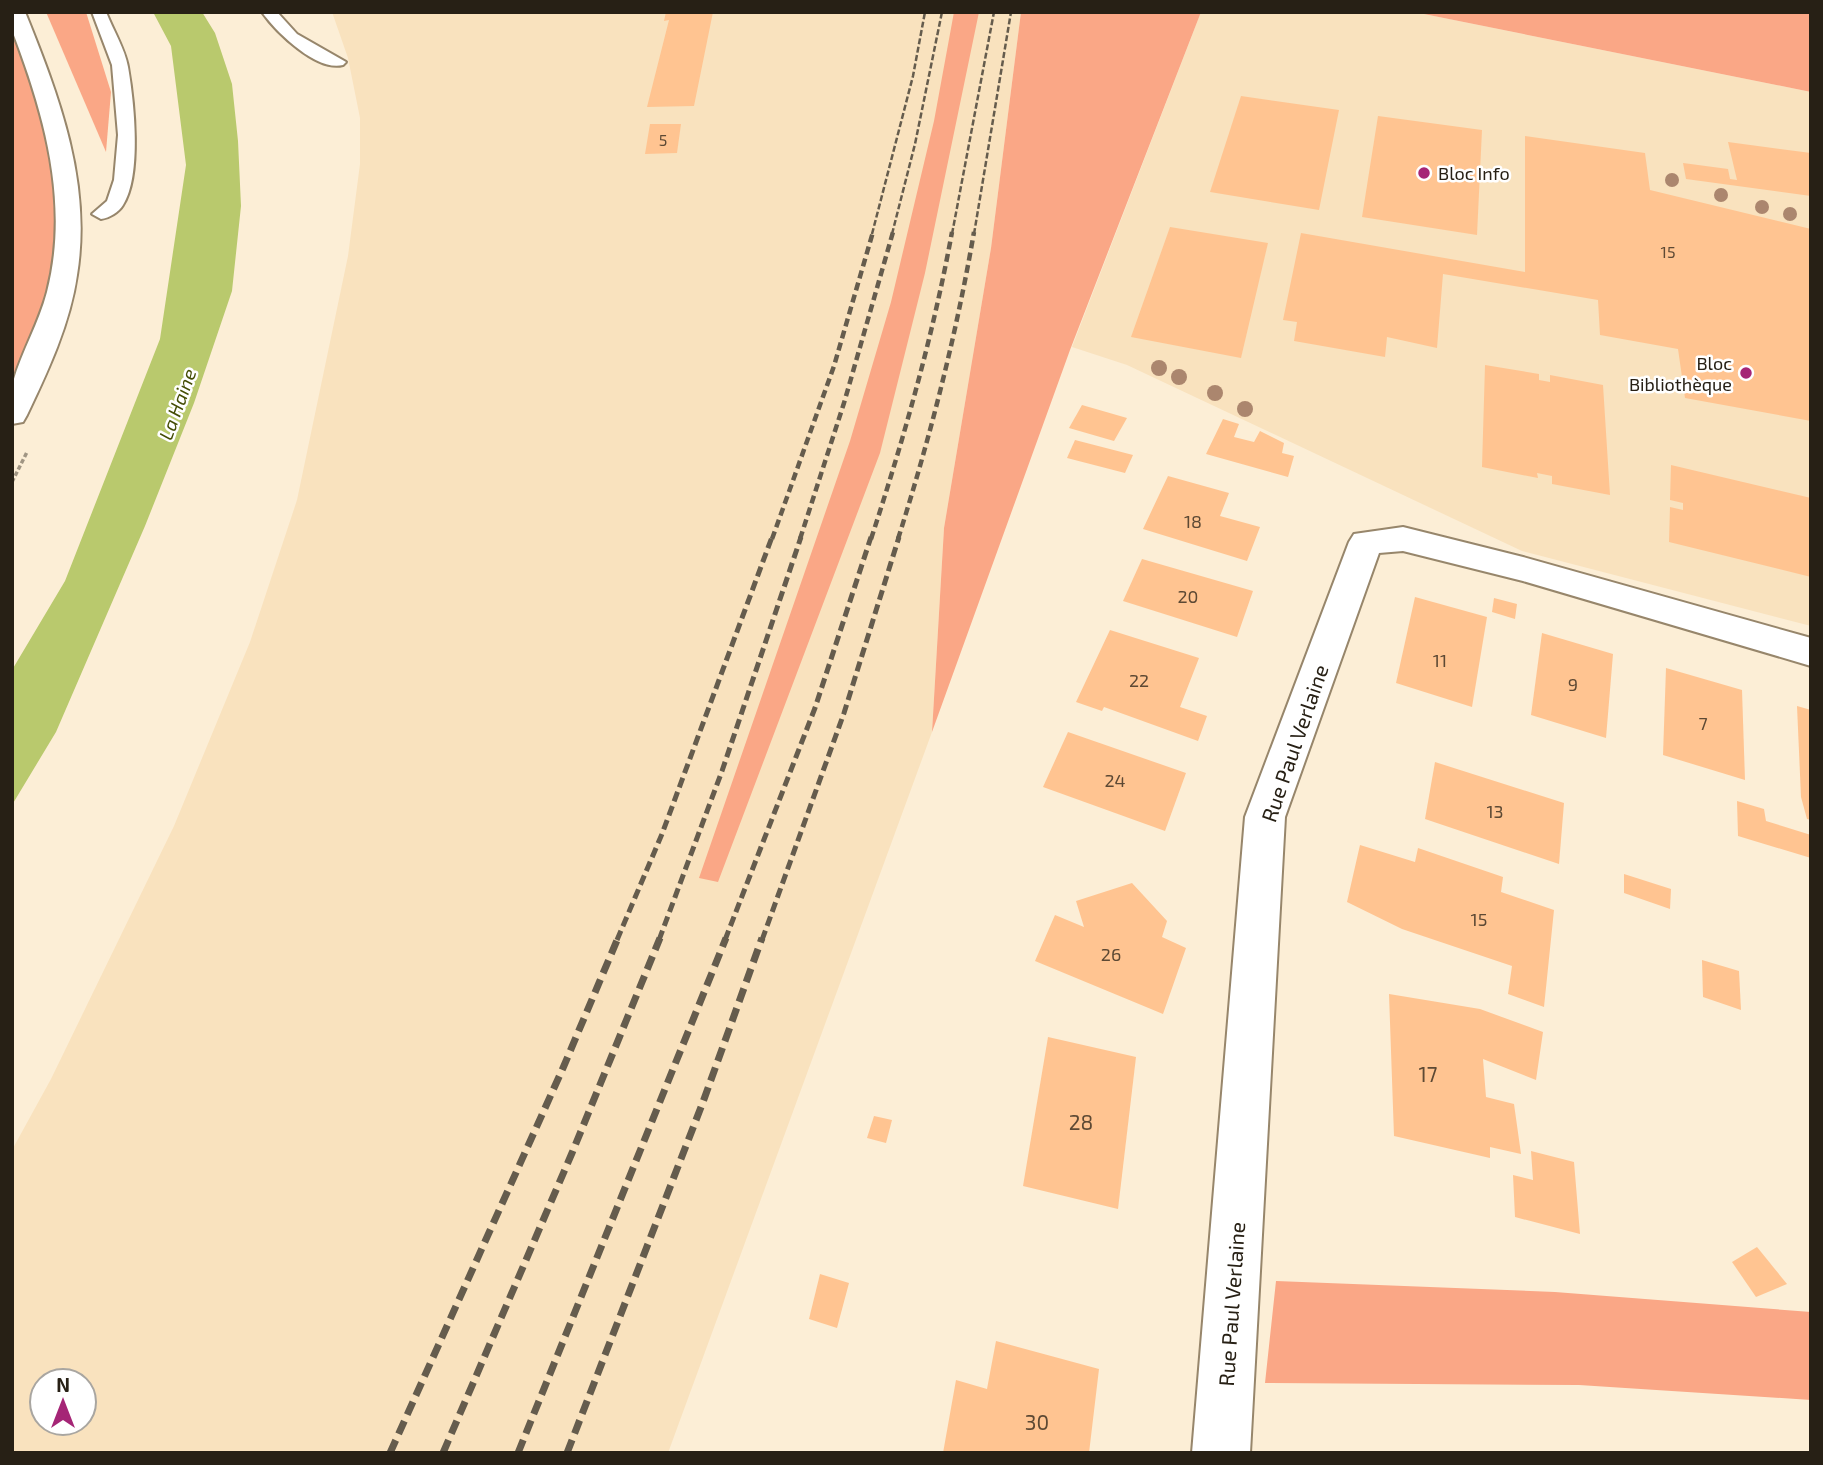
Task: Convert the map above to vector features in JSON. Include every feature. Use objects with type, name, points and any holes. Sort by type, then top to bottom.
[{"type":"street","points":[[12,415],[51,328],[65,274],[69,220],[62,158],[15,12]]},
{"type":"street","name":"Rue Paul Verlaine","points":[[1220,1453],[1265,817],[1366,542],[1403,539],[1523,569],[1811,652]]},
{"type":"lane","points":[[99,12],[120,65],[126,135],[123,180],[115,204],[101,214]]},
{"type":"lane","points":[[269,12],[290,38],[338,62]]},
{"type":"shaded area","points":[[12,12],[69,220],[12,415]]},
{"type":"shaded area","points":[[46,12],[86,12],[111,92],[106,152]]},
{"type":"shaded area","points":[[332,12],[1021,12],[991,248],[944,528],[932,732],[668,1453],[12,1453],[12,1150],[51,1079],[174,826],[250,642],[297,500],[348,256],[360,164],[360,118],[348,58]]},
{"type":"shaded area","points":[[954,12],[979,12],[925,273],[880,453],[718,882],[699,878],[850,441],[891,302],[934,121]]},
{"type":"shaded area","points":[[1021,12],[1201,12],[1070,350],[932,732],[944,528],[991,248]]},
{"type":"shaded area","points":[[1201,12],[1414,12],[1811,92],[1811,626],[1522,551],[1127,365],[1072,347]]},
{"type":"shaded area","points":[[1414,12],[1811,12],[1811,92]]},
{"type":"shaded area","points":[[1276,1281],[1555,1292],[1811,1312],[1811,1400],[1579,1385],[1265,1383]]},
{"type":"water","name":"La Haine","points":[[153,12],[202,12],[215,33],[232,84],[241,206],[232,291],[194,403],[145,526],[56,732],[12,805],[12,670],[65,581],[160,339],[186,165],[171,46]]},
{"type":"building","points":[[666,12],[713,12],[694,106],[647,107],[669,20],[664,21]]},
{"type":"building","points":[[1241,96],[1339,110],[1319,210],[1210,192]]},
{"type":"building","name":"Bloc Info","points":[[1378,116],[1482,130],[1477,235],[1362,217]]},
{"type":"building","points":[[650,124],[681,124],[677,153],[645,154]]},
{"type":"building","points":[[1525,136],[1645,153],[1650,190],[1811,229],[1811,421],[1685,398],[1678,349],[1600,335],[1598,300],[1443,274],[1437,348],[1387,337],[1385,357],[1294,341],[1297,322],[1283,320],[1301,233],[1525,272]]},
{"type":"building","points":[[1728,142],[1811,153],[1811,196],[1686,179],[1683,163],[1728,169],[1730,179],[1737,180]]},
{"type":"building","points":[[1170,227],[1268,243],[1241,358],[1131,337]]},
{"type":"building","points":[[1485,365],[1539,374],[1539,380],[1550,382],[1550,375],[1603,385],[1610,495],[1552,484],[1552,476],[1537,473],[1538,478],[1482,467]]},
{"type":"building","points":[[1082,405],[1127,418],[1114,441],[1069,428]]},
{"type":"building","points":[[1223,419],[1239,424],[1234,437],[1254,442],[1260,431],[1284,443],[1282,453],[1294,456],[1288,477],[1206,454]]},
{"type":"building","points":[[1075,440],[1133,455],[1125,473],[1067,458]]},
{"type":"building","points":[[1671,465],[1811,498],[1811,577],[1669,542],[1670,507],[1683,510],[1683,503],[1670,500]]},
{"type":"building","points":[[1168,476],[1229,493],[1220,516],[1260,527],[1247,561],[1143,529]]},
{"type":"building","points":[[1142,559],[1253,591],[1237,637],[1123,601]]},
{"type":"building","points":[[1415,597],[1487,617],[1472,707],[1396,683]]},
{"type":"building","points":[[1494,598],[1517,604],[1515,619],[1492,612]]},
{"type":"building","points":[[1110,630],[1199,658],[1180,707],[1207,716],[1198,741],[1104,707],[1102,711],[1076,702]]},
{"type":"building","points":[[1542,633],[1613,654],[1606,738],[1531,715]]},
{"type":"building","points":[[1666,668],[1742,690],[1745,780],[1663,755]]},
{"type":"building","points":[[1797,706],[1811,710],[1811,820],[1807,819],[1801,797]]},
{"type":"building","points":[[1068,732],[1186,773],[1165,831],[1043,787]]},
{"type":"building","points":[[1435,762],[1564,803],[1559,864],[1425,819]]},
{"type":"building","points":[[1737,801],[1764,809],[1766,821],[1811,835],[1811,858],[1738,836]]},
{"type":"building","points":[[1360,845],[1415,862],[1418,848],[1503,877],[1501,892],[1554,910],[1544,1007],[1508,994],[1512,966],[1402,929],[1347,902]]},
{"type":"building","points":[[1624,874],[1671,889],[1670,909],[1624,893]]},
{"type":"building","points":[[1132,883],[1167,921],[1162,937],[1186,948],[1163,1014],[1035,961],[1055,915],[1084,927],[1076,901]]},
{"type":"building","points":[[1702,960],[1739,971],[1741,1010],[1703,997]]},
{"type":"building","points":[[1389,994],[1480,1009],[1543,1032],[1536,1080],[1483,1059],[1486,1097],[1514,1104],[1521,1154],[1490,1147],[1490,1158],[1394,1136]]},
{"type":"building","points":[[1048,1037],[1136,1057],[1118,1209],[1023,1186]]},
{"type":"building","points":[[874,1116],[892,1120],[886,1143],[867,1138]]},
{"type":"building","points":[[1531,1151],[1574,1162],[1580,1234],[1515,1217],[1513,1175],[1533,1180]]},
{"type":"building","points":[[1757,1247],[1787,1284],[1756,1297],[1732,1262]]},
{"type":"building","points":[[820,1274],[849,1283],[837,1328],[809,1319]]},
{"type":"building","points":[[996,1341],[1099,1369],[1089,1453],[943,1453],[956,1380],[987,1389]]},
{"type":"railway","points":[[872,234],[913,76],[925,12]]},
{"type":"railway","points":[[892,234],[915,144],[942,12]]},
{"type":"railway","points":[[952,234],[994,12]]},
{"type":"railway","points":[[974,234],[1011,12]]},
{"type":"railway","points":[[772,539],[834,366],[873,232]]},
{"type":"railway","points":[[800,539],[844,403],[893,232]]},
{"type":"railway","points":[[871,539],[917,387],[952,232]]},
{"type":"railway","points":[[898,539],[941,387],[974,232]]},
{"type":"railway","points":[[617,940],[662,834],[772,537]]},
{"type":"railway","points":[[659,940],[722,771],[801,537]]},
{"type":"railway","points":[[725,940],[815,708],[871,537]]},
{"type":"railway","points":[[762,940],[844,713],[899,537]]},
{"type":"railway","points":[[390,1453],[563,1068],[618,938]]},
{"type":"railway","points":[[443,1453],[572,1153],[660,938]]},
{"type":"railway","points":[[518,1453],[726,938]]},
{"type":"railway","points":[[567,1453],[703,1102],[762,938]]},
{"type":"place","name":"Bloc Info","points":[[1424,173]]},
{"type":"place","name":"Bloc Bibliothèque","points":[[1746,373]]}]
